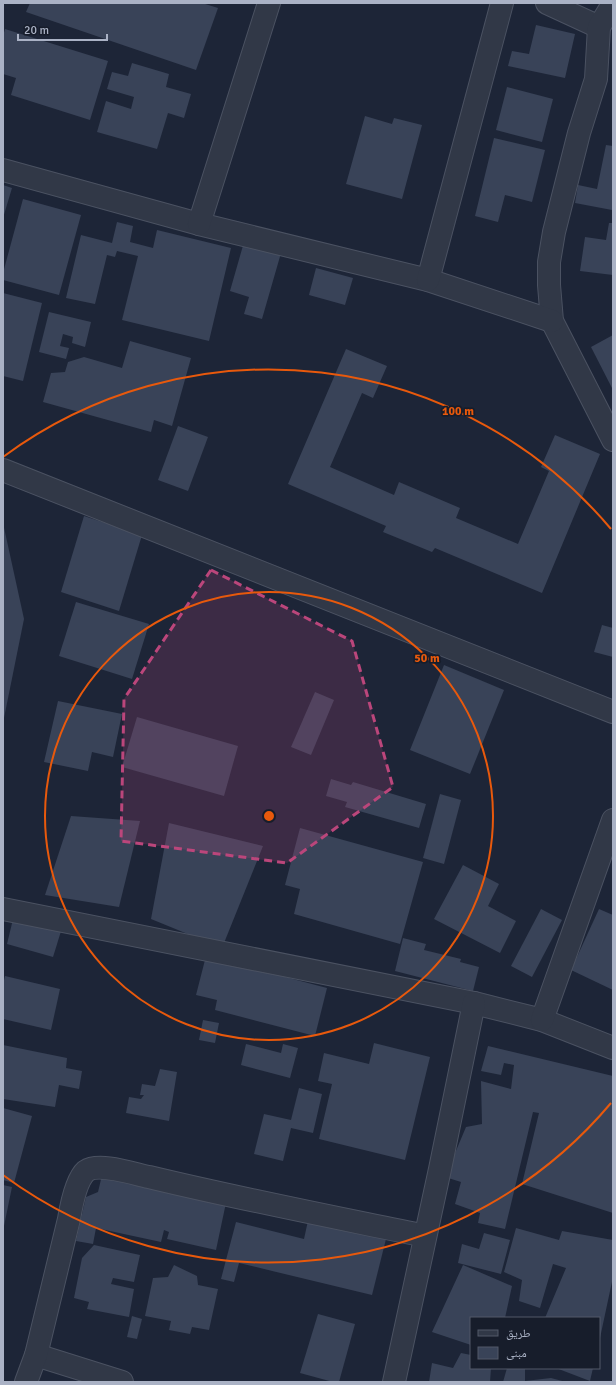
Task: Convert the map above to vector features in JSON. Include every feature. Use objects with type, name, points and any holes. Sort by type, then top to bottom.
[{"type":"street","points":[[199,224],[269,3]]},
{"type":"street","points":[[428,280],[502,3]]},
{"type":"street","points":[[547,3],[599,27]]},
{"type":"street","points":[[613,4],[599,27],[605,82],[579,133],[554,232],[549,262],[552,321],[613,440]]},
{"type":"street","points":[[3,170],[199,224],[428,280],[552,321]]},
{"type":"street","points":[[3,470],[613,712]]},
{"type":"street","points":[[542,1020],[613,820]]},
{"type":"street","points":[[3,908],[474,1003],[542,1020],[613,1048]]},
{"type":"street","points":[[394,1382],[474,1003]]},
{"type":"street","points":[[26,1382],[36,1356],[69,1219],[72,1200],[79,1183],[86,1172],[96,1168],[111,1169],[425,1236]]},
{"type":"street","points":[[36,1356],[122,1382]]},
{"type":"highlighted area","points":[[211,570],[352,641],[393,787],[287,863],[121,841],[124,699]]},
{"type":"building","points":[[30,3],[202,3],[218,8],[196,70],[26,12]]},
{"type":"building","points":[[536,25],[575,34],[565,78],[508,66],[512,51],[529,54]]},
{"type":"building","points":[[5,29],[108,61],[90,120],[11,95],[16,78],[3,74],[3,36]]},
{"type":"building","points":[[132,63],[169,74],[166,87],[191,94],[184,118],[168,113],[157,149],[97,132],[106,101],[131,109],[134,97],[107,89],[112,72],[128,76]]},
{"type":"building","points":[[507,87],[553,99],[542,142],[496,130]]},
{"type":"building","points":[[365,116],[392,124],[394,118],[422,125],[402,199],[346,184]]},
{"type":"building","points":[[494,138],[545,150],[532,202],[505,195],[498,222],[475,216]]},
{"type":"building","points":[[606,145],[613,146],[612,210],[575,203],[578,185],[597,189]]},
{"type":"building","points":[[3,185],[12,188],[3,218]]},
{"type":"building","points":[[23,199],[81,215],[59,295],[3,280],[3,273]]},
{"type":"building","points":[[117,222],[133,226],[130,242],[153,248],[157,230],[231,248],[209,341],[122,320],[138,256],[117,251],[115,257],[107,255],[95,304],[66,298],[81,235],[112,243]]},
{"type":"building","points":[[609,223],[613,223],[613,275],[580,271],[585,237],[606,240]]},
{"type":"building","points":[[244,242],[281,253],[262,319],[244,314],[249,297],[230,291]]},
{"type":"building","points":[[316,268],[353,278],[345,305],[309,295]]},
{"type":"building","points":[[3,293],[42,303],[23,381],[3,376]]},
{"type":"building","points":[[49,312],[91,322],[85,347],[72,343],[73,337],[63,334],[60,346],[69,348],[66,359],[39,352]]},
{"type":"building","points":[[613,335],[613,390],[591,347]]},
{"type":"building","points":[[130,341],[191,358],[172,426],[154,420],[151,432],[43,402],[51,373],[65,372],[68,362],[84,357],[122,368]]},
{"type":"building","points":[[346,349],[387,366],[373,398],[362,393],[330,467],[394,495],[399,482],[460,508],[456,518],[518,544],[549,471],[541,467],[555,435],[600,454],[542,593],[435,548],[432,552],[383,532],[386,526],[288,484]]},
{"type":"building","points":[[178,426],[208,437],[188,491],[158,480]]},
{"type":"building","points":[[84,516],[142,535],[119,611],[61,592]]},
{"type":"building","points":[[3,523],[24,619],[4,718],[3,718]]},
{"type":"building","points":[[76,602],[149,624],[132,679],[59,656]]},
{"type":"building","points":[[602,625],[613,628],[613,657],[594,652]]},
{"type":"building","points":[[444,665],[504,690],[470,774],[410,750]]},
{"type":"building","points":[[315,692],[334,700],[311,755],[291,747]]},
{"type":"building","points":[[58,701],[122,714],[113,757],[92,752],[88,771],[44,762]]},
{"type":"building","points":[[137,717],[238,746],[224,796],[122,767]]},
{"type":"building","points":[[331,779],[351,785],[353,782],[426,804],[419,828],[345,807],[347,802],[326,796]]},
{"type":"building","points":[[440,794],[461,800],[444,864],[423,858]]},
{"type":"building","points":[[71,816],[140,821],[119,907],[45,895]]},
{"type":"building","points":[[169,823],[263,846],[222,948],[151,919]]},
{"type":"building","points":[[300,828],[423,862],[400,944],[294,914],[300,889],[285,885]]},
{"type":"building","points":[[463,865],[499,884],[488,906],[516,921],[500,953],[434,919]]},
{"type":"building","points":[[541,909],[562,920],[532,977],[511,966]]},
{"type":"building","points":[[599,909],[613,915],[613,990],[571,970]]},
{"type":"building","points":[[14,915],[62,928],[53,957],[7,944]]},
{"type":"building","points":[[403,938],[426,944],[424,950],[461,959],[460,962],[479,967],[473,991],[395,971]]},
{"type":"building","points":[[206,956],[327,988],[315,1036],[215,1010],[217,1000],[196,995]]},
{"type":"building","points":[[5,976],[60,989],[51,1030],[3,1019],[3,984]]},
{"type":"building","points":[[203,1020],[219,1023],[215,1043],[199,1040]]},
{"type":"building","points":[[374,1043],[430,1057],[405,1160],[319,1139],[332,1084],[318,1081],[324,1053],[369,1064]]},
{"type":"building","points":[[246,1044],[281,1053],[283,1044],[298,1048],[290,1078],[241,1065]]},
{"type":"building","points":[[3,1045],[67,1058],[66,1068],[82,1071],[79,1089],[59,1085],[55,1107],[3,1099]]},
{"type":"building","points":[[488,1046],[613,1076],[613,1213],[522,1184],[539,1113],[533,1112],[505,1229],[478,1223],[480,1213],[455,1204],[461,1182],[445,1177],[466,1127],[482,1124],[481,1081],[511,1089],[514,1065],[504,1063],[501,1075],[481,1071]]},
{"type":"building","points":[[160,1069],[177,1072],[169,1121],[126,1113],[129,1097],[141,1099],[144,1095],[140,1095],[142,1084],[155,1086]]},
{"type":"building","points":[[299,1088],[322,1094],[313,1133],[291,1128],[283,1161],[254,1154],[264,1114],[291,1120]]},
{"type":"building","points":[[3,1108],[32,1116],[14,1183],[3,1180]]},
{"type":"building","points":[[103,1171],[227,1198],[216,1250],[167,1239],[169,1232],[164,1230],[161,1242],[96,1228],[93,1244],[76,1241],[86,1197],[98,1192]]},
{"type":"building","points":[[3,1185],[12,1187],[4,1226],[3,1225]]},
{"type":"building","points":[[309,1216],[387,1235],[372,1295],[239,1263],[234,1282],[221,1279],[236,1222],[304,1239]]},
{"type":"building","points":[[516,1228],[559,1240],[562,1231],[613,1240],[613,1277],[600,1338],[600,1317],[545,1317],[566,1268],[553,1264],[540,1308],[519,1301],[522,1280],[504,1272]]},
{"type":"building","points":[[484,1233],[510,1240],[501,1274],[458,1263],[462,1244],[479,1249]]},
{"type":"building","points":[[94,1245],[140,1255],[134,1282],[113,1278],[111,1284],[134,1289],[129,1317],[87,1309],[89,1302],[74,1298],[82,1258]]},
{"type":"building","points":[[174,1265],[197,1276],[198,1285],[218,1289],[209,1330],[192,1327],[190,1334],[169,1330],[171,1321],[145,1316],[153,1278],[168,1277]]},
{"type":"building","points":[[463,1265],[512,1286],[505,1317],[470,1317],[470,1345],[432,1332]]},
{"type":"building","points":[[318,1314],[355,1324],[339,1382],[333,1382],[300,1373]]},
{"type":"building","points":[[132,1316],[142,1319],[137,1339],[127,1337]]},
{"type":"building","points":[[461,1353],[470,1355],[470,1369],[491,1369],[490,1382],[429,1382],[432,1363],[453,1368]]},
{"type":"building","points":[[507,1369],[525,1369],[525,1381],[551,1378],[566,1382],[503,1382]]},
{"type":"building","points":[[559,1369],[593,1369],[590,1381]]}]
